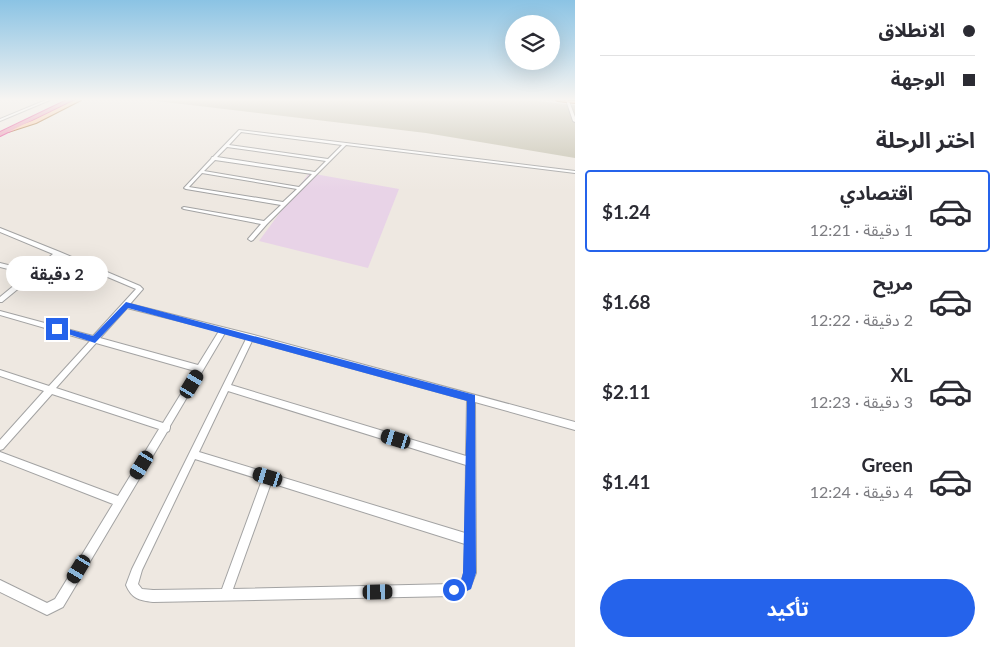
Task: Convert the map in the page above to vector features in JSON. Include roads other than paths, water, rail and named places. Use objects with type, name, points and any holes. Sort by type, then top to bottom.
[{"type":"highway","points":[[0,134],[6,130]]},
{"type":"street","points":[[284,204],[186,188],[240,131],[575,172]]},
{"type":"street","points":[[252,239],[265,223],[345,144]]},
{"type":"street","points":[[225,146],[330,160]]},
{"type":"street","points":[[213,158],[315,173]]},
{"type":"street","points":[[201,172],[300,188]]},
{"type":"street","points":[[184,208],[265,223]]},
{"type":"street","points":[[0,230],[140,287],[140,291],[0,446]]},
{"type":"street","points":[[0,300],[58,253]]},
{"type":"street","points":[[0,265],[33,273]]},
{"type":"street","points":[[126,305],[575,426]]},
{"type":"street","points":[[0,313],[200,370]]},
{"type":"street","points":[[0,586],[45,609],[56,606],[166,428],[223,330]]},
{"type":"street","points":[[250,337],[137,569],[132,585],[139,594],[153,596],[454,590],[466,584],[470,573],[471,398]]},
{"type":"street","points":[[0,373],[166,428]]},
{"type":"street","points":[[226,388],[471,462]]},
{"type":"street","points":[[194,454],[470,540]]},
{"type":"street","points":[[0,456],[120,502]]},
{"type":"street","points":[[225,595],[268,477]]}]
